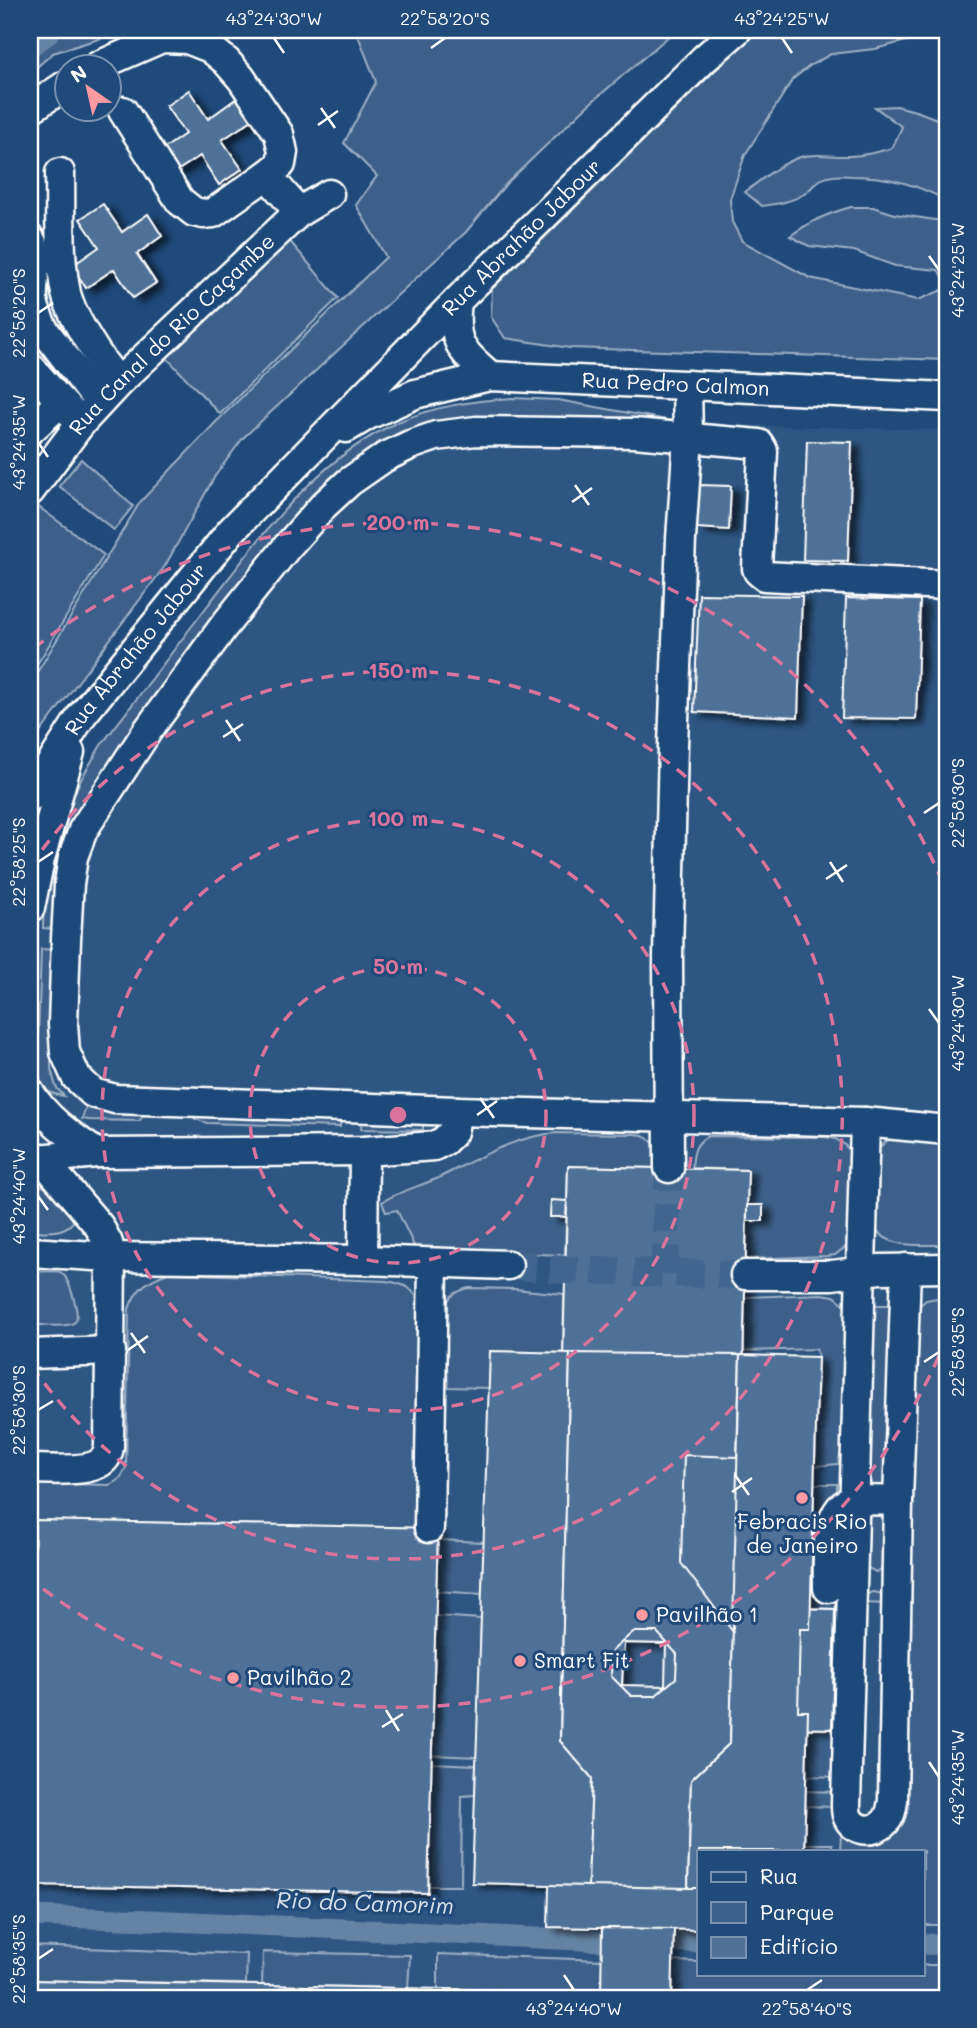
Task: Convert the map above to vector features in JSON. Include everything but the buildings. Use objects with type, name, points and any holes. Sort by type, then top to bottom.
[{"type":"street","name":"Rua Abrahão Jabour","points":[[30,797],[82,715],[231,531],[457,301],[737,30]]},
{"type":"street","points":[[122,55],[162,38],[187,39],[210,48],[241,78],[279,134],[284,152],[281,164],[213,213],[203,215],[194,212],[180,201],[123,111]]},
{"type":"street","points":[[30,109],[52,94]]},
{"type":"street","points":[[60,173],[63,270],[67,296],[83,331],[118,382]]},
{"type":"street","points":[[267,175],[299,212]]},
{"type":"street","name":"Rua Canal do Rio Caçambe","points":[[30,491],[90,413],[118,382],[299,212],[329,194]]},
{"type":"street","points":[[30,239],[36,256],[33,299],[37,316],[90,413]]},
{"type":"street","points":[[457,301],[456,337],[467,356],[490,376]]},
{"type":"street","points":[[30,368],[61,402],[90,413]]},
{"type":"street","name":"Rua Abrahão Jabour","points":[[311,450],[368,415],[415,394],[490,376]]},
{"type":"street","name":"Rua Pedro Calmon","points":[[490,376],[947,397]]},
{"type":"street","points":[[669,1168],[668,956],[673,745],[688,438],[687,385]]},
{"type":"street","points":[[30,430],[61,402]]},
{"type":"street","points":[[947,585],[764,576],[757,568],[762,447],[755,443],[634,433],[476,431],[436,436],[385,457],[324,505],[287,547],[148,730],[83,830],[73,857],[69,884],[63,1014],[65,1052],[76,1077],[93,1093],[115,1099],[865,1122],[947,1130]]},
{"type":"street","points":[[30,908],[62,777],[82,715]]},
{"type":"street","points":[[30,1093],[39,1108],[60,1129],[96,1153]]},
{"type":"street","points":[[35,1159],[96,1153],[364,1151],[434,1146],[453,1132],[457,1111]]},
{"type":"street","points":[[865,1122],[854,1501],[840,1585],[847,1818],[856,1827],[867,1830],[879,1827],[887,1821],[892,1810],[906,1268]]},
{"type":"street","points":[[363,1260],[364,1151]]},
{"type":"street","points":[[30,1469],[93,1466],[105,1459],[110,1447],[111,1257],[99,1226],[35,1159]]},
{"type":"street","points":[[30,1252],[111,1257],[508,1265]]},
{"type":"street","points":[[429,1528],[433,1263]]},
{"type":"street","points":[[746,1275],[823,1275],[906,1268],[947,1268]]},
{"type":"street","points":[[30,1354],[111,1351]]},
{"type":"street","points":[[854,1501],[898,1501]]},
{"type":"street","points":[[840,1585],[897,1582]]},
{"type":"shaded area","points":[[512,398],[558,400],[688,424],[947,430],[947,1998],[30,1998],[30,845],[61,825],[80,781],[101,745],[267,527],[326,468],[397,422],[434,409],[472,401]]},
{"type":"green space","points":[[30,30],[128,30],[52,52],[30,73]]},
{"type":"green space","points":[[356,30],[676,30],[586,107],[506,184],[466,232],[243,438],[215,476],[165,566],[30,746],[30,684],[140,502],[216,422],[386,257],[356,205],[377,176],[344,143],[376,82]]},
{"type":"green space","points":[[760,30],[947,30],[947,35],[922,37],[875,49],[831,54],[793,79],[745,155],[730,199],[732,222],[742,241],[810,278],[918,300],[947,288],[947,360],[570,348],[505,338],[491,317],[492,289],[738,48]]},
{"type":"green space","points":[[897,106],[947,123],[947,201],[902,182],[866,176],[828,177],[794,199],[762,206],[745,192],[778,168],[800,157],[860,155],[892,148],[902,127],[875,107]]},
{"type":"green space","points":[[851,207],[873,207],[895,214],[947,220],[947,281],[938,270],[895,266],[854,251],[809,246],[790,236],[819,219]]},
{"type":"green space","points":[[288,239],[338,298],[220,414],[165,356]]},
{"type":"green space","points":[[512,398],[558,400],[673,421],[672,431],[381,451],[125,740],[94,786],[73,832],[54,929],[43,928],[44,891],[70,804],[101,745],[228,579],[292,502],[341,457],[398,422],[440,408]]},
{"type":"green space","points":[[81,459],[133,506],[114,530],[59,486]]},
{"type":"green space","points":[[36,505],[104,555],[30,676],[30,513]]},
{"type":"green space","points":[[41,949],[54,950],[51,1069],[56,1087],[64,1096],[44,1088],[37,1066]]},
{"type":"green space","points":[[86,1107],[147,1111],[139,1121],[89,1120],[82,1119]]},
{"type":"green space","points":[[189,1112],[340,1118],[340,1127],[207,1123],[195,1119]]},
{"type":"green space","points":[[362,1118],[423,1120],[423,1130],[361,1129]]},
{"type":"green space","points":[[556,1133],[643,1135],[655,1144],[658,1168],[568,1166],[567,1201],[551,1201],[550,1216],[566,1217],[565,1255],[416,1250],[397,1210],[386,1212],[382,1202],[395,1195],[436,1179],[509,1144]]},
{"type":"green space","points":[[708,1136],[825,1137],[842,1143],[851,1152],[849,1244],[835,1255],[746,1259],[747,1221],[763,1221],[763,1205],[747,1205],[748,1170],[692,1168],[697,1146]]},
{"type":"green space","points":[[898,1136],[947,1138],[947,1245],[898,1243],[882,1236],[876,1229],[875,1154],[885,1143]]},
{"type":"green space","points":[[30,1181],[58,1196],[68,1208],[73,1222],[58,1231],[30,1231]]},
{"type":"green space","points":[[58,1271],[68,1283],[73,1298],[75,1322],[60,1326],[30,1324],[30,1272]]},
{"type":"green space","points":[[168,1273],[386,1281],[405,1286],[413,1292],[424,1308],[418,1528],[36,1520],[34,1560],[30,1560],[30,1483],[109,1485],[124,1473],[129,1309],[144,1286]]},
{"type":"green space","points":[[469,1288],[564,1294],[563,1353],[490,1351],[489,1388],[448,1387],[444,1308],[453,1295]]},
{"type":"green space","points":[[821,1294],[834,1296],[847,1306],[846,1446],[838,1464],[815,1466],[816,1349],[744,1351],[745,1297]]},
{"type":"green space","points":[[947,1298],[947,1925],[925,1925],[925,1850],[840,1850],[841,1836],[880,1837],[917,1308],[926,1300]]},
{"type":"green space","points":[[871,1305],[895,1305],[891,1482],[880,1495],[865,1483]]},
{"type":"green space","points":[[814,1484],[837,1484],[836,1531],[842,1609],[811,1608]]},
{"type":"green space","points":[[885,1511],[885,1567],[876,1572],[866,1567],[866,1512]]},
{"type":"green space","points":[[437,1540],[484,1542],[482,1594],[436,1591]]},
{"type":"green space","points":[[872,1592],[882,1595],[888,1604],[861,1603],[865,1595]]},
{"type":"green space","points":[[436,1616],[481,1619],[477,1757],[432,1755]]},
{"type":"green space","points":[[633,1632],[657,1632],[677,1654],[676,1678],[655,1696],[631,1696],[611,1676],[612,1651]]},
{"type":"green space","points":[[807,1729],[838,1730],[837,1777],[806,1776]]},
{"type":"green space","points":[[431,1763],[476,1765],[475,1795],[462,1796],[461,1886],[428,1886]]},
{"type":"green space","points":[[806,1791],[835,1792],[834,1807],[805,1806]]},
{"type":"green space","points":[[804,1844],[832,1844],[832,1850],[804,1850]]},
{"type":"green space","points":[[30,1946],[247,1954],[246,1984],[30,1980]]},
{"type":"green space","points":[[263,1952],[410,1955],[408,1988],[262,1985]]},
{"type":"green space","points":[[438,1954],[602,1960],[601,1998],[491,1998],[490,1990],[438,1989]]},
{"type":"green space","points":[[673,1961],[697,1962],[697,1976],[925,1976],[925,1965],[947,1965],[947,1998],[672,1998]]},
{"type":"waterway","points":[[30,38],[42,30]]},
{"type":"waterway","name":"Rio do Camorim","points":[[30,1916],[603,1941],[697,1942]]},
{"type":"waterway","name":"Rio do Camorim","points":[[925,1944],[947,1945]]},
{"type":"tunnel","points":[[664,1274],[669,1168]]},
{"type":"tunnel","points":[[508,1265],[565,1270],[745,1275]]},
{"type":"place","name":"Febracis Rio de Janeiro","points":[[802,1498]]},
{"type":"place","name":"Pavilhão 1","points":[[642,1615]]},
{"type":"place","name":"Smart Fit","points":[[520,1661]]},
{"type":"place","name":"Pavilhão 2","points":[[233,1678]]}]
